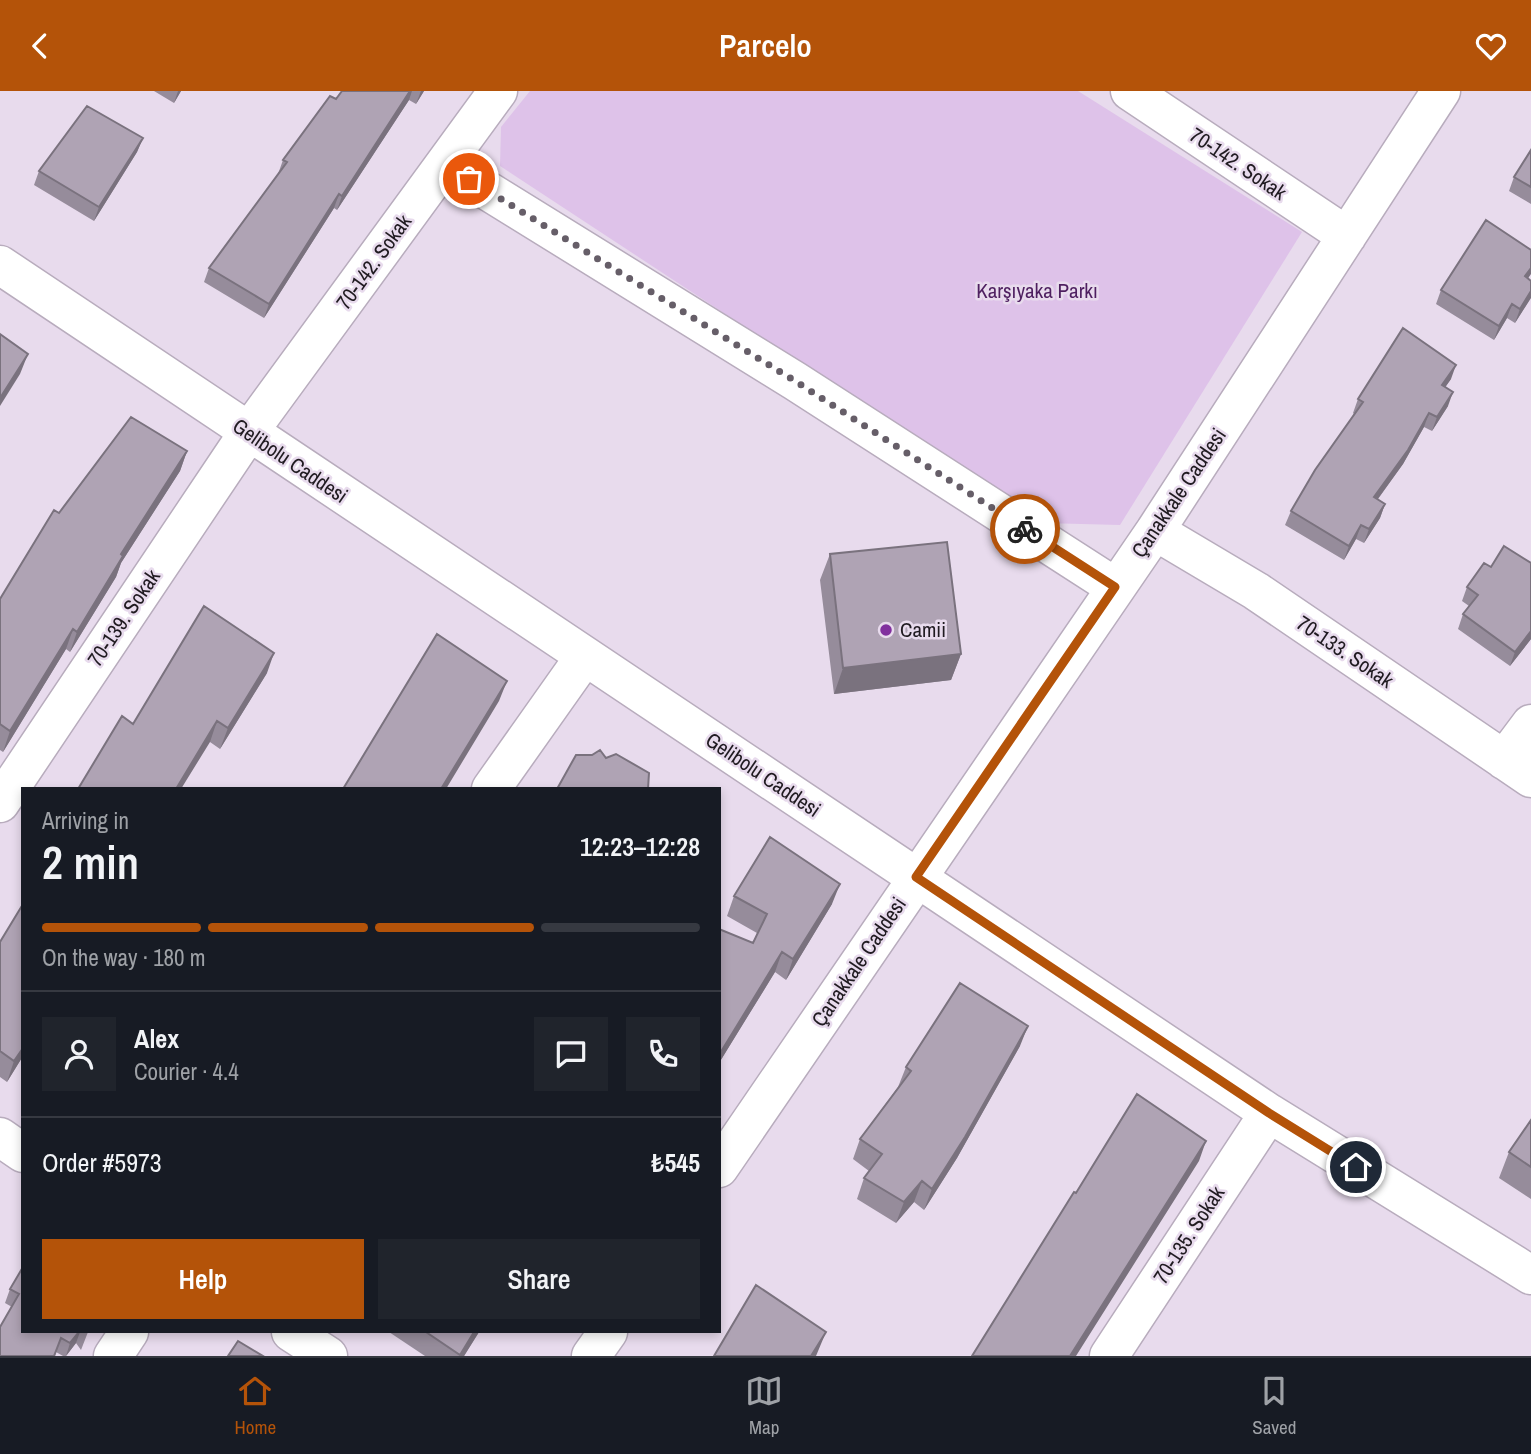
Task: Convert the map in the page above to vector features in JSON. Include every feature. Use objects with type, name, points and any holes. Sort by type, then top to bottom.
[{"type":"street","name":"70-142. Sokak","points":[[248,433],[498,91]]},
{"type":"street","name":"70-142. Sokak","points":[[1130,91],[1347,236]]},
{"type":"street","name":"Çanakkale Caddesi","points":[[721,1165],[1155,531],[1441,91]]},
{"type":"street","points":[[446,165],[784,375],[1115,587]]},
{"type":"street","name":"Gelibolu Caddesi","points":[[0,265],[1269,1113],[1531,1275]]},
{"type":"street","name":"70-139. Sokak","points":[[0,803],[248,433]]},
{"type":"street","name":"70-133. Sokak","points":[[1155,531],[1256,591],[1518,769]]},
{"type":"street","points":[[492,787],[584,656]]},
{"type":"street","points":[[1518,769],[1531,725]]},
{"type":"street","name":"70-135. Sokak","points":[[1109,1356],[1269,1113]]},
{"type":"street","points":[[0,1137],[21,1152]]},
{"type":"street","points":[[113,1356],[128,1333]]},
{"type":"street","points":[[293,1333],[328,1356]]},
{"type":"street","points":[[592,1356],[607,1333]]},
{"type":"green space","name":"Karşıyaka Parkı","points":[[530,91],[1078,91],[1302,232],[1120,525],[1043,523],[500,166],[501,127]]},
{"type":"building","points":[[342,91],[410,91],[342,196],[339,194],[269,304],[209,268],[287,162],[283,160],[330,96],[336,99]]},
{"type":"building","points":[[87,106],[143,138],[99,207],[39,171]]},
{"type":"building","points":[[1531,150],[1531,187],[1514,177]]},
{"type":"building","points":[[1486,220],[1531,250],[1531,268],[1525,276],[1531,281],[1531,291],[1520,309],[1512,304],[1499,326],[1441,290]]},
{"type":"building","points":[[1403,328],[1456,365],[1442,385],[1453,392],[1437,417],[1429,413],[1408,450],[1374,497],[1385,504],[1369,529],[1361,525],[1349,546],[1291,511],[1315,470],[1363,402],[1358,399]]},
{"type":"building","points":[[0,334],[28,354],[0,398]]},
{"type":"building","points":[[131,417],[187,451],[121,554],[123,556],[77,632],[73,629],[10,731],[0,724],[0,599],[54,510],[59,513]]},
{"type":"building","name":"Camii","points":[[947,542],[961,654],[843,668],[830,554]]},
{"type":"building","points":[[1504,546],[1531,563],[1531,631],[1515,652],[1463,614],[1478,595],[1467,587],[1484,563],[1491,567]]},
{"type":"building","points":[[204,606],[274,653],[228,728],[217,721],[177,787],[79,787],[122,716],[133,724]]},
{"type":"building","points":[[437,634],[507,681],[442,787],[344,787]]},
{"type":"building","points":[[600,750],[606,758],[616,754],[649,773],[648,787],[558,787],[576,755],[592,755]]},
{"type":"building","points":[[770,837],[840,884],[793,959],[782,952],[721,1052],[721,930],[753,943],[767,914],[734,896]]},
{"type":"building","points":[[21,907],[21,1051],[14,1061],[0,1051],[0,942]]},
{"type":"building","points":[[960,983],[1028,1026],[932,1189],[922,1181],[904,1202],[864,1178],[882,1154],[860,1139],[911,1071],[906,1067]]},
{"type":"building","points":[[1137,1094],[1206,1141],[1070,1356],[972,1356],[1074,1192],[1076,1193]]},
{"type":"building","points":[[1531,1120],[1531,1167],[1509,1152]]},
{"type":"building","points":[[21,1270],[21,1333],[78,1333],[70,1343],[61,1338],[54,1356],[0,1356],[0,1327],[19,1294],[10,1289]]},
{"type":"building","points":[[756,1285],[826,1332],[811,1356],[714,1356]]},
{"type":"building","points":[[427,1333],[473,1333],[460,1355]]},
{"type":"building","points":[[238,1341],[263,1356],[228,1356]]},
{"type":"way so far","points":[[469,179],[795,381],[1025,529]]},
{"type":"place","name":"Camii","points":[[886,630]]},
{"type":"route","points":[[1025,529],[1115,587],[916,877],[1269,1113],[1356,1167]]}]
